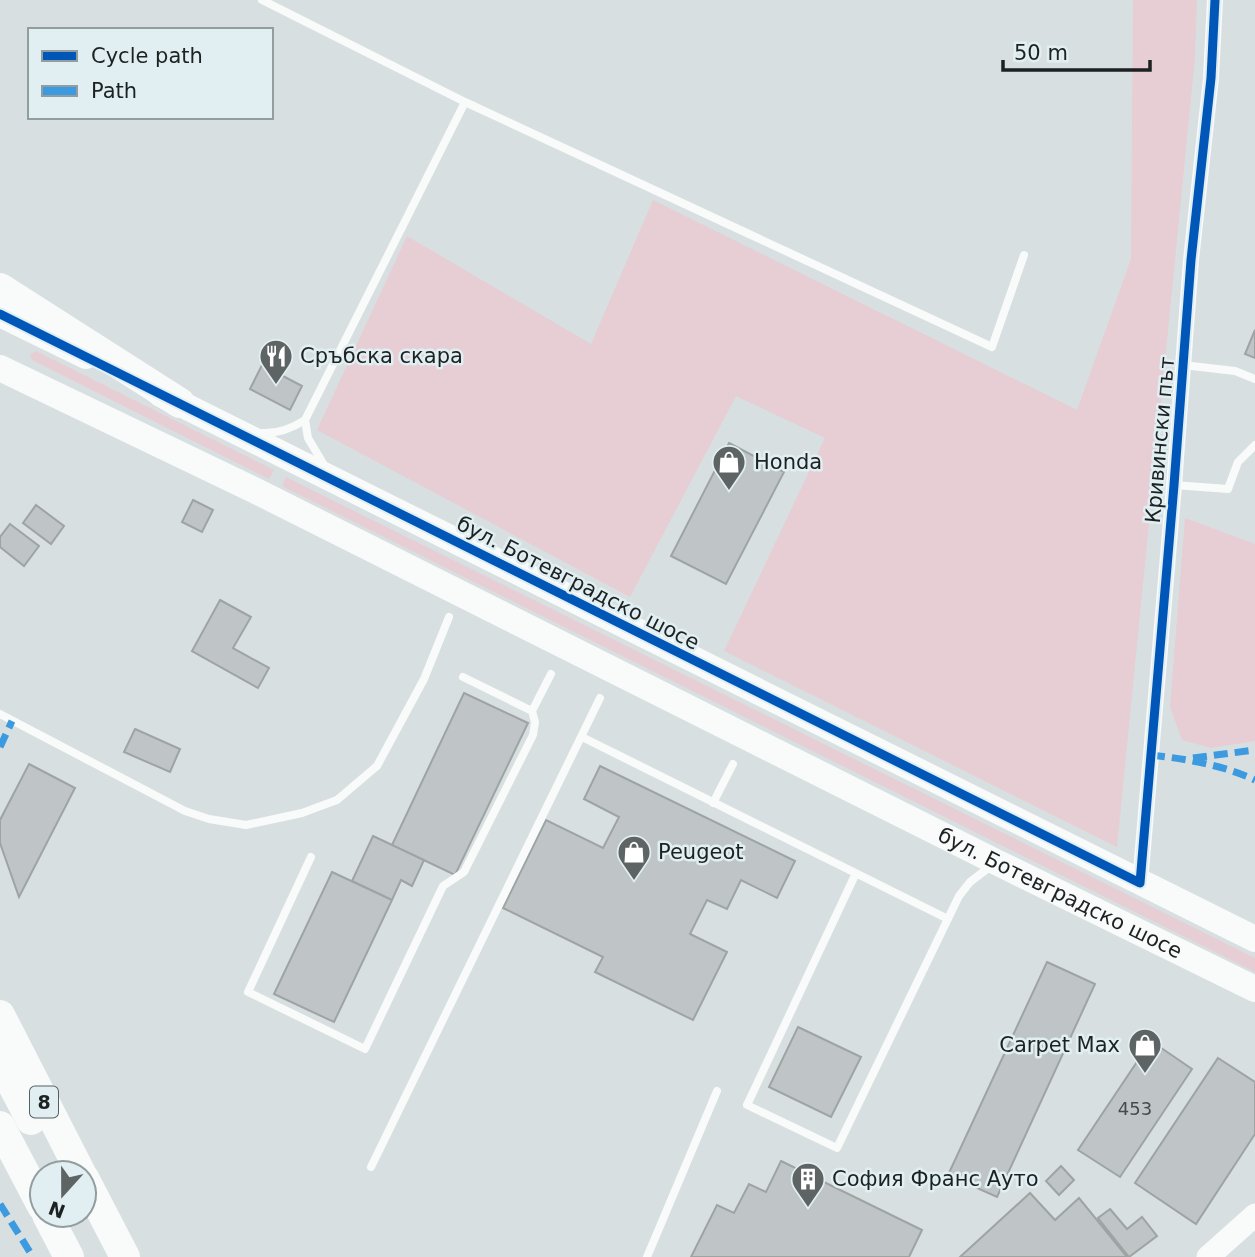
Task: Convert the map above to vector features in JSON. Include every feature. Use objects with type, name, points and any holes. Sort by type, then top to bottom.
[{"type":"highway","points":[[0,288],[180,403]]},
{"type":"highway","name":"8","points":[[0,1015],[74,1159]]},
{"type":"highway","points":[[0,1061],[53,1159]]},
{"type":"highway","points":[[0,1126],[28,1179]]},
{"type":"highway","points":[[98,1205],[125,1257]]},
{"type":"highway","points":[[54,1229],[69,1257]]},
{"type":"highway","points":[[92,1229],[107,1257]]},
{"type":"main road","name":"бул. Ботевградско шосе","points":[[0,314],[1255,939]]},
{"type":"main road","name":"бул. Ботевградско шосе","points":[[0,368],[256,491],[1251,989]]},
{"type":"main road","points":[[1208,1257],[1255,1215]]},
{"type":"street","name":"Кривински път","points":[[1140,883],[1191,260],[1211,78],[1215,0]]},
{"type":"lane","points":[[262,0],[465,102],[992,347],[1024,255]]},
{"type":"lane","points":[[237,432],[269,433],[292,428],[305,420],[465,102]]},
{"type":"lane","points":[[1183,365],[1235,371],[1255,379]]},
{"type":"lane","points":[[305,420],[308,438],[324,464],[346,486]]},
{"type":"lane","points":[[1174,485],[1228,489],[1238,462],[1255,445]]},
{"type":"lane","points":[[0,714],[188,813],[246,825],[302,813],[337,800],[377,766],[424,680],[449,617]]},
{"type":"lane","points":[[311,857],[248,992],[365,1049],[443,886],[464,872],[534,735],[533,711],[551,674]]},
{"type":"lane","points":[[463,677],[533,711]]},
{"type":"lane","points":[[371,1167],[600,698]]},
{"type":"lane","points":[[582,737],[948,919]]},
{"type":"lane","points":[[713,803],[733,764]]},
{"type":"lane","points":[[856,873],[747,1105],[837,1148],[959,896],[970,882],[996,862]]},
{"type":"lane","points":[[647,1257],[717,1091]]},
{"type":"shaded area","points":[[1133,0],[1197,0],[1195,57],[1117,847],[724,651],[825,438],[736,396],[630,597],[317,430],[407,236],[591,344],[653,200],[1077,410],[1131,259]]},
{"type":"shaded area","points":[[36,351],[274,470],[269,479],[32,360],[30,355]]},
{"type":"shaded area","points":[[286,477],[1255,958],[1255,972],[282,486]]},
{"type":"shaded area","points":[[1185,518],[1255,544],[1255,741],[1211,748],[1182,740],[1170,707]]},
{"type":"building","points":[[1255,330],[1255,358],[1245,354]]},
{"type":"building","points":[[262,365],[302,386],[290,410],[250,389]]},
{"type":"building","points":[[729,443],[784,472],[726,584],[671,556]]},
{"type":"building","points":[[193,500],[213,510],[202,532],[182,522]]},
{"type":"building","points":[[36,505],[64,526],[51,544],[23,523]]},
{"type":"building","points":[[10,524],[39,546],[24,566],[0,547],[0,537]]},
{"type":"building","points":[[220,600],[251,617],[233,648],[269,668],[258,688],[192,651]]},
{"type":"building","points":[[464,693],[528,723],[455,875],[392,845]]},
{"type":"building","points":[[135,729],[180,749],[170,772],[124,752]]},
{"type":"building","points":[[29,764],[75,788],[19,897],[0,843],[0,820]]},
{"type":"building","points":[[600,766],[795,861],[777,898],[741,880],[727,909],[707,900],[690,934],[727,952],[693,1020],[595,972],[603,957],[503,908],[546,820],[603,848],[619,817],[584,799]]},
{"type":"building","points":[[373,836],[424,860],[412,886],[401,880],[392,900],[352,881]]},
{"type":"building","points":[[332,872],[392,900],[334,1022],[274,994]]},
{"type":"building","points":[[1047,962],[1095,984],[997,1197],[948,1175]]},
{"type":"building","points":[[798,1027],[861,1057],[831,1117],[769,1087]]},
{"type":"building","points":[[1151,1041],[1192,1069],[1120,1177],[1078,1150]]},
{"type":"building","points":[[1218,1058],[1255,1082],[1255,1134],[1196,1224],[1135,1183]]},
{"type":"building","name":"София Франс Ауто","points":[[781,1161],[922,1230],[909,1257],[691,1257],[717,1205],[734,1213],[749,1184],[766,1192]]},
{"type":"building","points":[[1061,1166],[1074,1180],[1059,1195],[1046,1181]]},
{"type":"building","points":[[1030,1193],[1055,1220],[1079,1198],[1127,1257],[960,1257]]},
{"type":"building","points":[[1110,1209],[1127,1229],[1142,1217],[1157,1236],[1129,1257],[1098,1218]]},
{"type":"marked path","points":[[0,747],[12,721]]},
{"type":"marked path","points":[[1193,758],[1255,750]]},
{"type":"marked path","points":[[1151,755],[1204,763],[1255,780]]},
{"type":"marked path","points":[[0,1204],[33,1257]]},
{"type":"cycle path","points":[[0,314],[1140,883],[1191,260],[1211,78],[1215,0]]},
{"type":"place","name":"Сръбска скара","points":[[276,386]]},
{"type":"place","name":"Honda","points":[[729,492]]},
{"type":"place","name":"Peugeot","points":[[634,882]]},
{"type":"place","name":"Carpet Max","points":[[1145,1075]]},
{"type":"place","name":"София Франс Ауто","points":[[808,1209]]}]
